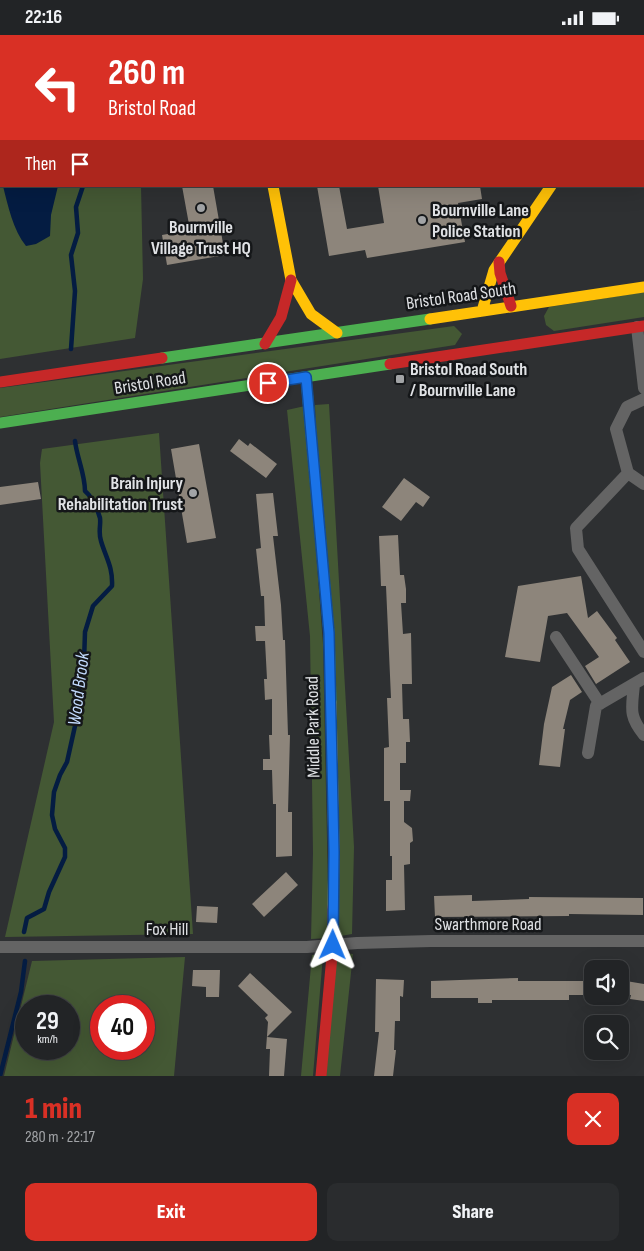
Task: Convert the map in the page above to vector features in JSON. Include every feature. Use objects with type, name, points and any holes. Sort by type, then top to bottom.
[{"type":"main road","points":[[273,187],[291,280],[311,314],[337,333]]},
{"type":"main road","points":[[481,324],[482,311],[491,279],[499,262],[550,187]]},
{"type":"main road","points":[[499,262],[500,273],[516,319]]},
{"type":"main road","points":[[265,344],[281,317],[291,280]]},
{"type":"main road","name":"Bristol Road South","points":[[284,340],[644,287]]},
{"type":"main road","points":[[536,317],[539,303]]},
{"type":"main road","points":[[456,315],[467,333],[462,353]]},
{"type":"main road","points":[[306,377],[462,353],[488,344],[514,345],[543,336],[641,326]]},
{"type":"main road","points":[[514,345],[517,333]]},
{"type":"main road","name":"Bristol Road","points":[[0,382],[284,340]]},
{"type":"main road","name":"Bristol Road","points":[[0,423],[306,377]]},
{"type":"main road","name":"Middle Park Road","points":[[306,377],[329,633],[334,852],[333,945],[321,1076]]},
{"type":"street","points":[[641,326],[644,388]]},
{"type":"street","points":[[644,399],[627,407],[616,429],[628,473],[644,484]]},
{"type":"street","points":[[628,473],[576,527],[578,549],[644,652]]},
{"type":"street","points":[[556,637],[600,704]]},
{"type":"street","points":[[588,753],[596,706],[639,681]]},
{"type":"street","points":[[639,681],[632,713],[634,723],[644,735]]},
{"type":"street","name":"Swarthmore Road","points":[[333,945],[430,941],[644,941]]},
{"type":"street","name":"Fox Hill","points":[[0,947],[307,947],[333,945]]},
{"type":"green space","points":[[0,187],[141,187],[143,279],[135,338],[0,359]]},
{"type":"green space","points":[[644,292],[644,317],[554,331],[546,325],[544,316],[549,307]]},
{"type":"green space","points":[[454,326],[462,334],[455,345],[0,417],[0,388]]},
{"type":"green space","points":[[329,404],[354,847],[352,934],[335,937],[315,405]]},
{"type":"green space","points":[[305,406],[323,644],[329,938],[311,939],[313,853],[310,636],[287,410]]},
{"type":"green space","points":[[159,433],[193,934],[5,937],[54,722],[40,463],[42,449]]},
{"type":"green space","points":[[336,952],[353,954],[340,1076],[326,1076]]},
{"type":"green space","points":[[312,955],[323,955],[313,1076],[301,1076]]},
{"type":"green space","points":[[185,957],[174,1076],[4,1076],[15,1031],[15,1060],[80,1060],[80,995],[24,995],[32,961]]},
{"type":"water","points":[[3,187],[58,187],[51,215],[50,236],[36,244],[26,246],[21,240],[9,210]]},
{"type":"building","name":"Bournville Village Trust HQ","points":[[182,187],[213,187],[225,255],[167,265],[162,235],[190,230]]},
{"type":"building","name":"Bournville Lane Police Station","points":[[317,187],[339,187],[347,229],[384,223],[378,187],[480,187],[482,199],[458,203],[465,242],[367,258],[365,250],[329,256]]},
{"type":"building","points":[[239,439],[248,446],[250,443],[277,464],[266,478],[230,451]]},
{"type":"building","name":"Brain Injury Rehabilitation Trust","points":[[199,444],[216,538],[187,543],[171,449]]},
{"type":"building","points":[[404,478],[430,497],[423,507],[416,502],[401,521],[382,507]]},
{"type":"building","points":[[38,482],[41,499],[0,505],[0,487]]},
{"type":"building","points":[[273,493],[278,536],[273,536],[283,640],[285,640],[288,735],[290,735],[288,812],[292,812],[292,856],[276,857],[276,804],[273,804],[272,770],[263,770],[263,759],[270,759],[269,735],[272,735],[272,699],[265,700],[264,679],[267,679],[265,641],[256,641],[255,626],[265,626],[264,596],[261,596],[256,549],[261,548],[256,494]]},
{"type":"building","points":[[398,535],[400,575],[404,575],[406,589],[406,603],[401,603],[403,634],[411,633],[412,684],[402,684],[403,719],[409,719],[410,742],[406,742],[406,763],[400,763],[400,790],[411,790],[410,801],[404,801],[404,822],[412,828],[413,841],[410,843],[410,864],[404,865],[405,910],[386,911],[386,880],[392,880],[392,856],[390,856],[390,801],[384,801],[384,748],[389,747],[387,698],[391,698],[386,586],[381,586],[379,536]]},
{"type":"building","points":[[581,576],[588,618],[597,611],[617,638],[615,640],[630,662],[596,684],[585,666],[599,657],[567,613],[548,616],[540,662],[505,657],[518,586]]},
{"type":"building","points":[[571,675],[582,692],[570,700],[563,729],[565,729],[560,767],[539,765],[544,724],[552,687]]},
{"type":"building","points":[[286,872],[298,885],[264,917],[252,904]]},
{"type":"building","points":[[472,895],[472,901],[529,899],[529,897],[643,898],[643,915],[569,914],[569,916],[435,917],[434,896]]},
{"type":"building","points":[[197,906],[218,907],[217,923],[196,922]]},
{"type":"building","points":[[193,970],[220,970],[219,997],[206,997],[206,987],[192,986]]},
{"type":"building","points":[[250,973],[292,1012],[267,1037],[287,1039],[284,1076],[269,1076],[270,1049],[266,1049],[268,1022],[265,1018],[268,1015],[238,986]]},
{"type":"building","points":[[518,978],[518,981],[584,981],[584,995],[569,995],[569,1000],[492,1000],[492,1003],[478,1003],[478,998],[431,998],[431,981]]},
{"type":"building","points":[[376,979],[404,980],[403,997],[400,996],[400,1021],[395,1021],[394,1050],[396,1050],[393,1076],[374,1076],[379,1032],[375,1032]]},
{"type":"building","points":[[629,982],[644,984],[644,1001],[630,999],[631,995],[629,995]]},
{"type":"waterway","name":"Wood Brook","points":[[71,349],[75,291],[71,255],[78,233],[76,207],[83,187]]},
{"type":"waterway","name":"Wood Brook","points":[[24,932],[27,918],[44,909],[49,892],[65,857],[65,848],[55,829],[52,815],[54,792],[67,762],[77,717],[80,700],[79,684],[84,662],[85,632],[93,606],[112,586],[110,568],[100,538],[100,518],[94,503],[85,491],[84,478],[75,441]]},
{"type":"waterway","name":"Wood Brook","points":[[0,1076],[21,992],[25,961]]},
{"type":"traffic: fast","points":[[162,358],[430,319]]},
{"type":"traffic: fast","points":[[0,423],[390,364]]},
{"type":"traffic: fast","points":[[306,378],[329,633],[331,702]]},
{"type":"traffic: slow","points":[[273,187],[291,280],[311,314],[337,333]]},
{"type":"traffic: slow","points":[[482,311],[494,270],[550,187]]},
{"type":"traffic: slow","points":[[430,319],[644,287]]},
{"type":"traffic: slow","points":[[331,702],[334,852],[333,907]]},
{"type":"traffic: jam","points":[[499,262],[500,273],[511,306]]},
{"type":"traffic: jam","points":[[265,344],[281,317],[291,280]]},
{"type":"traffic: jam","points":[[390,364],[644,326]]},
{"type":"traffic: jam","points":[[0,382],[162,358]]},
{"type":"traffic: jam","points":[[321,1076],[333,945],[333,907]]},
{"type":"place","name":"Bournville Village Trust HQ","points":[[201,208]]},
{"type":"place","name":"Bournville Lane Police Station","points":[[422,220]]},
{"type":"place","name":"Bristol Road South / Bournville Lane","points":[[400,379]]},
{"type":"place","name":"Brain Injury Rehabilitation Trust","points":[[193,493]]},
{"type":"route","points":[[268,383],[306,377],[329,633],[334,852],[333,945]]}]
